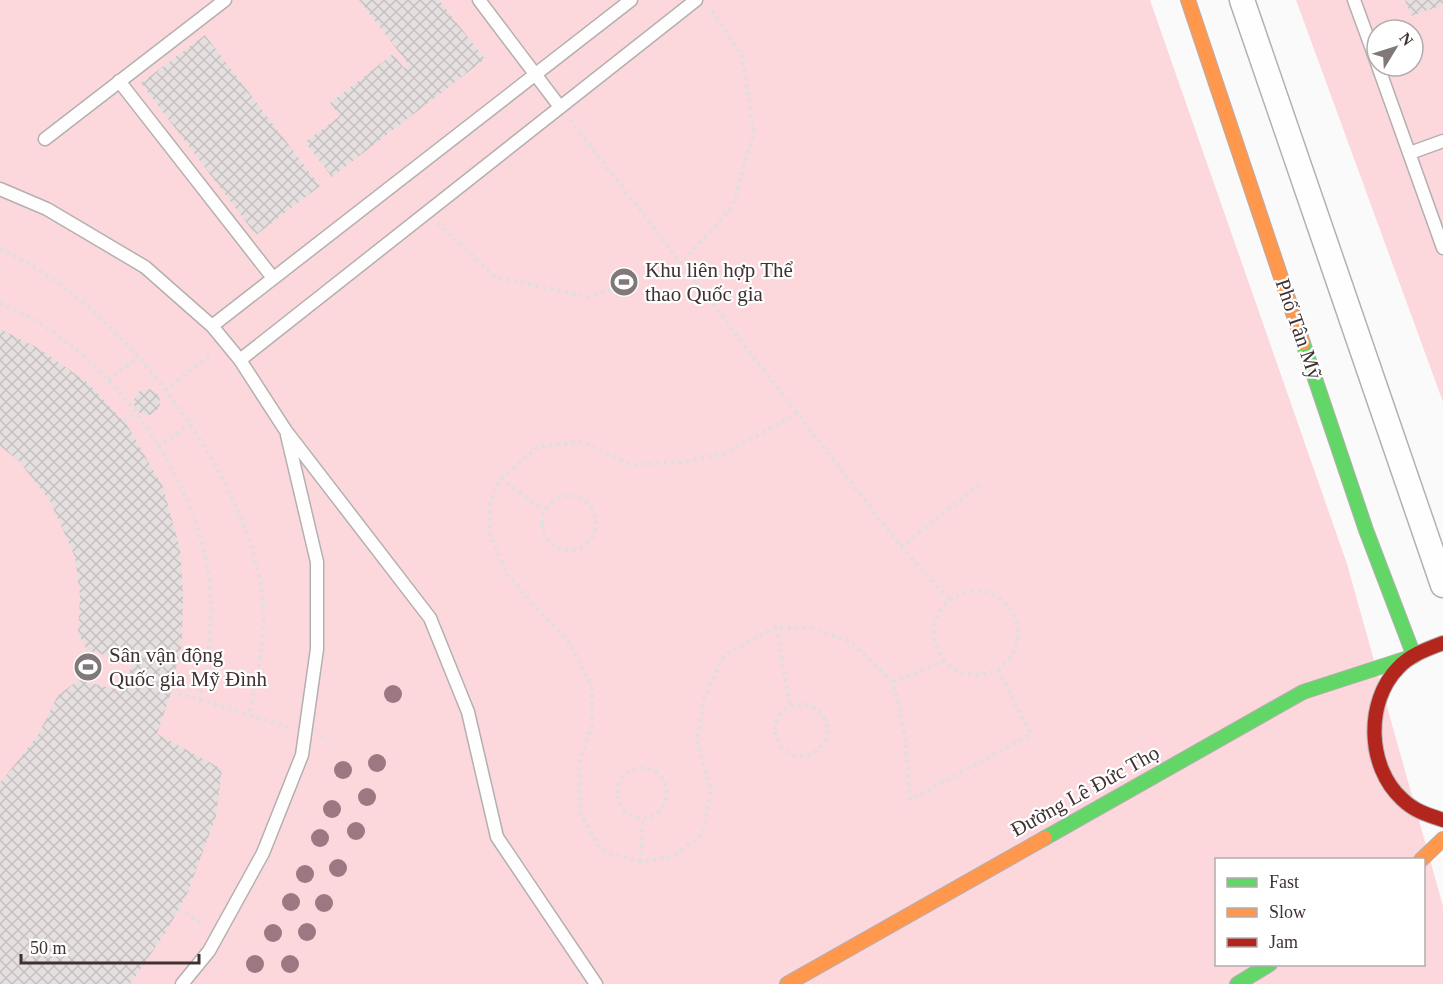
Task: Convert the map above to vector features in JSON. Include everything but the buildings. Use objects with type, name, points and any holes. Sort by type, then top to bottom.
[{"type":"main road","name":"Phố Tân Mỹ","points":[[1188,0],[1366,530],[1414,656]]},
{"type":"main road","points":[[1443,643],[1414,656],[1396,670],[1380,696],[1373,726],[1376,756],[1389,783],[1410,805],[1443,820]]},
{"type":"main road","name":"Đường Lê Đức Thọ","points":[[787,984],[1303,692],[1414,656]]},
{"type":"main road","points":[[1423,858],[1443,839]]},
{"type":"main road","points":[[1237,984],[1267,966]]},
{"type":"street","points":[[1242,0],[1443,585]]},
{"type":"lane","points":[[45,139],[225,0]]},
{"type":"lane","points":[[479,0],[560,107]]},
{"type":"lane","points":[[212,326],[631,0]]},
{"type":"lane","points":[[240,360],[696,0]]},
{"type":"lane","points":[[1354,0],[1365,30]]},
{"type":"lane","points":[[1383,78],[1443,248]]},
{"type":"lane","points":[[119,81],[273,278]]},
{"type":"lane","points":[[1410,153],[1443,141]]},
{"type":"lane","points":[[0,189],[47,209],[145,267],[212,326],[240,360],[286,431],[430,618],[468,712],[497,837],[596,984]]},
{"type":"lane","points":[[182,984],[209,951],[263,853],[302,756],[317,649],[317,562],[286,431]]},
{"type":"path","points":[[427,213],[495,277],[589,297],[681,265],[732,207],[754,132],[742,56],[705,0]]},
{"type":"path","points":[[560,107],[901,547],[950,600]]},
{"type":"path","points":[[0,249],[31,263],[64,288],[138,357],[190,424],[234,506],[256,558],[262,596],[262,642],[249,715]]},
{"type":"path","points":[[0,303],[67,342],[92,362],[135,413],[181,486],[195,520],[207,562],[210,633],[200,700]]},
{"type":"path","points":[[108,380],[138,357]]},
{"type":"path","points":[[165,390],[198,365]]},
{"type":"path","points":[[124,421],[135,413]]},
{"type":"path","points":[[798,413],[723,454],[680,462],[631,465],[583,442],[539,446],[501,478],[490,502],[489,533],[508,576],[570,644],[592,687],[592,725],[579,763],[579,811],[601,850],[640,862],[674,856],[703,833],[711,791],[697,741],[704,699],[724,655],[776,627],[809,628],[849,641],[894,682],[905,735],[910,800],[1031,734],[998,670]]},
{"type":"path","points":[[158,447],[190,424]]},
{"type":"path","points":[[501,478],[544,510]]},
{"type":"path","points":[[901,547],[981,483]]},
{"type":"path","points":[[578,496],[593,508],[597,526],[594,536],[582,548],[565,550],[556,547],[549,542],[542,527],[544,510],[558,497],[578,496]]},
{"type":"path","points":[[962,593],[989,593],[1002,599],[1011,610],[1017,622],[1019,636],[1012,656],[998,670],[984,675],[970,676],[956,671],[944,662],[937,650],[935,622],[940,610],[950,600],[962,593]]},
{"type":"path","points":[[776,627],[790,707]]},
{"type":"path","points":[[894,682],[944,662]]},
{"type":"path","points":[[171,691],[329,739]]},
{"type":"path","points":[[807,705],[822,715],[826,723],[826,740],[815,753],[798,756],[783,749],[778,743],[775,726],[783,711],[790,707],[807,705]]},
{"type":"path","points":[[641,768],[658,774],[667,789],[667,797],[659,812],[643,818],[628,814],[619,802],[617,794],[618,786],[627,774],[641,768]]},
{"type":"path","points":[[640,862],[643,818]]},
{"type":"path","points":[[179,909],[196,920]]},
{"type":"shaded area","name":"Khu liên hợp Thể thao Quốc gia","points":[[0,0],[1150,0],[1347,564],[1443,906],[1443,984],[0,984]]},
{"type":"shaded area","points":[[1296,0],[1443,0],[1443,402]]},
{"type":"traffic: fast","points":[[1303,343],[1366,530],[1414,656]]},
{"type":"traffic: fast","points":[[1045,838],[1303,692],[1414,656]]},
{"type":"traffic: fast","points":[[1237,984],[1267,966]]},
{"type":"traffic: slow","points":[[1188,0],[1303,343]]},
{"type":"traffic: slow","points":[[787,984],[1045,838]]},
{"type":"traffic: slow","points":[[1423,858],[1443,839]]},
{"type":"traffic: jam","points":[[1443,643],[1408,659],[1387,682],[1380,698],[1374,734],[1382,770],[1390,786],[1411,807],[1443,820]]},
{"type":"place","name":"Khu liên hợp Thể thao Quốc gia","points":[[624,282]]},
{"type":"place","name":"Sân vận động Quốc gia Mỹ Đình","points":[[88,667]]}]
